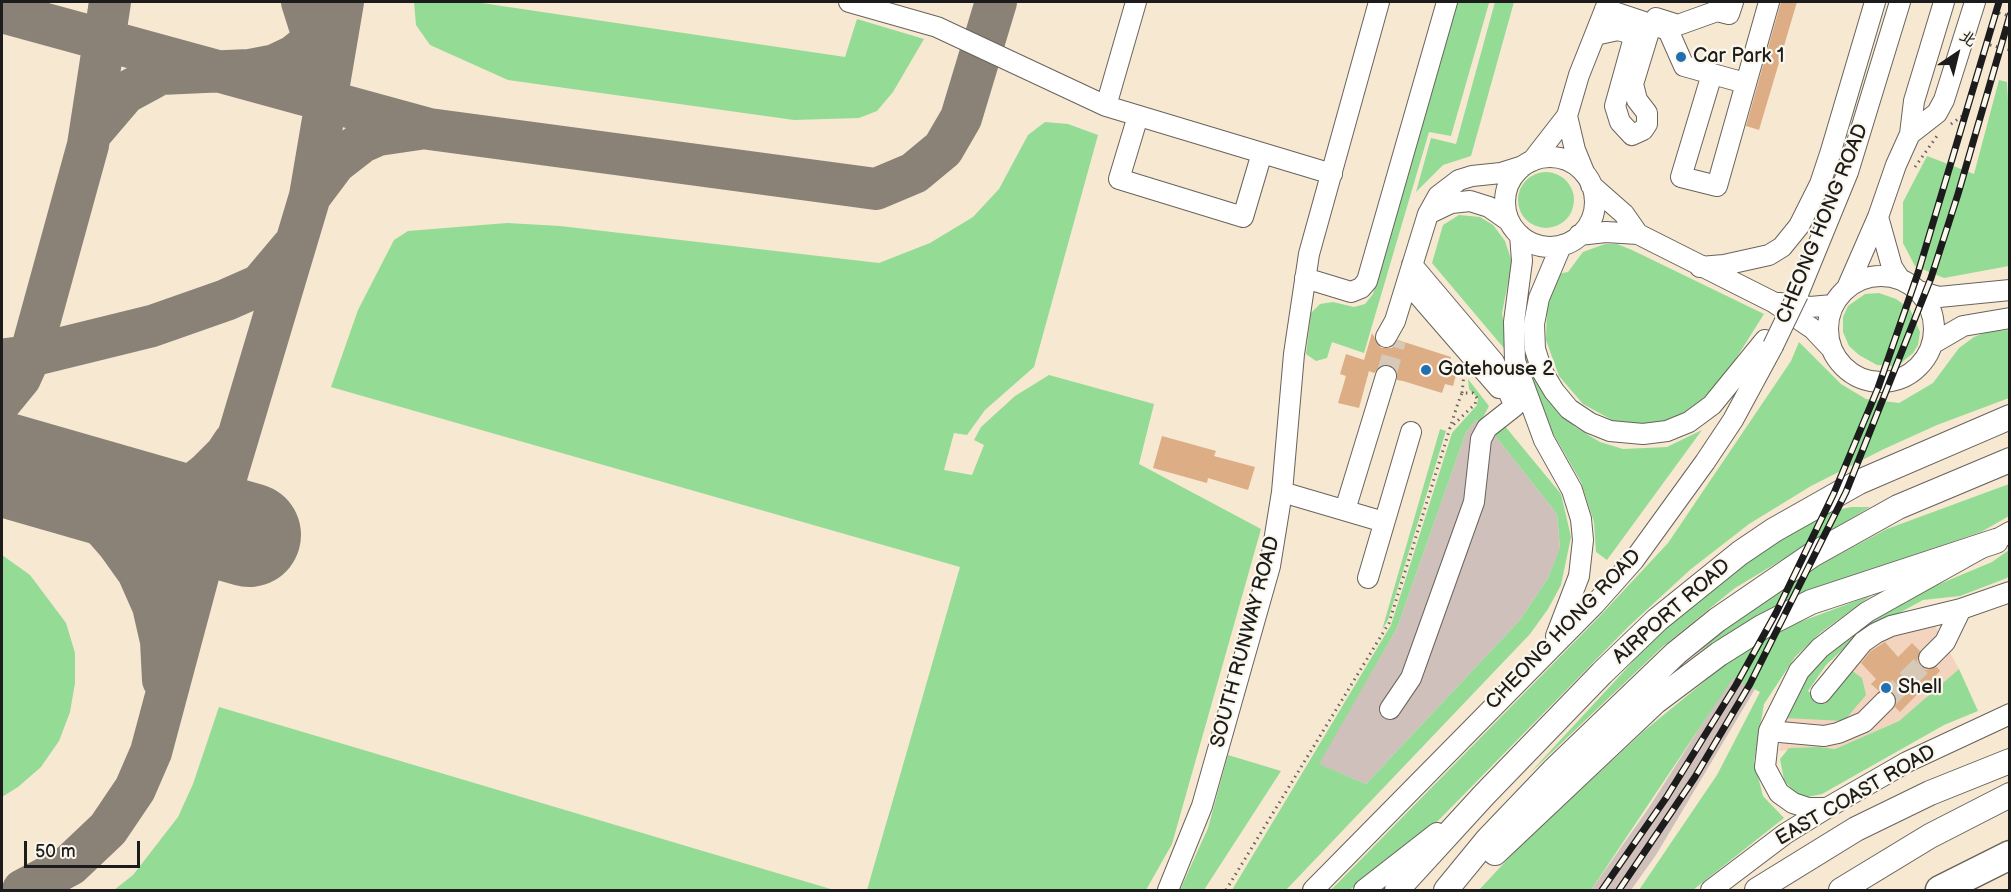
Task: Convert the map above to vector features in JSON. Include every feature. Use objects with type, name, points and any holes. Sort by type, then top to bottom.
[{"type":"highway","points":[[1940,891],[2010,855]]},
{"type":"main road","name":"AIRPORT ROAD","points":[[1396,891],[1484,795],[1657,620],[1740,553],[1774,530],[1859,482],[2010,417]]},
{"type":"main road","name":"AIRPORT ROAD","points":[[1446,891],[1486,840],[1561,763],[1676,653],[1717,620],[1812,555],[1898,507],[2010,460]]},
{"type":"main road","points":[[1453,891],[1655,702],[1719,654],[1762,627],[1811,602],[2003,536]]},
{"type":"main road","points":[[1757,891],[1856,829],[1930,793],[2010,761]]},
{"type":"main road","points":[[1841,891],[1930,836],[2010,795]]},
{"type":"street","points":[[849,2],[937,27],[1106,106],[1332,174]]},
{"type":"street","points":[[1106,106],[1136,2]]},
{"type":"street","name":"SOUTH RUNWAY ROAD","points":[[1168,891],[1208,783],[1270,566],[1282,492],[1294,354],[1309,254],[1379,2]]},
{"type":"street","points":[[1305,279],[1351,292],[1361,288],[1367,281],[1447,2]]},
{"type":"street","points":[[1643,29],[1650,17],[1678,25],[1717,11],[1729,14],[1733,2]]},
{"type":"street","points":[[1712,74],[1681,177],[1717,186],[1769,2]]},
{"type":"street","points":[[1700,267],[1751,261],[1769,255],[1782,247],[1799,226],[1820,184],[1875,2]]},
{"type":"street","name":"CHEONG HONG ROAD","points":[[1313,891],[1634,560],[1690,486],[1733,420],[1769,343],[1798,294],[1848,172],[1900,2]]},
{"type":"street","points":[[1910,134],[1914,101],[1944,2]]},
{"type":"street","points":[[1831,348],[1828,326],[1833,305],[1847,288],[1878,217],[1902,147],[1910,134],[1937,112],[1944,100],[1975,2]]},
{"type":"street","points":[[1551,646],[1574,592],[1584,546],[1581,519],[1572,490],[1544,440],[1515,361],[1514,322],[1522,261],[1514,228],[1505,207],[1506,192],[1512,178],[1568,116],[1606,5],[1643,29]]},
{"type":"street","points":[[1595,35],[1612,30],[1668,30],[1684,66],[1745,83]]},
{"type":"street","points":[[1137,116],[1119,179],[1243,217],[1262,153]]},
{"type":"street","points":[[1568,116],[1575,150],[1589,180],[1595,205],[1593,214],[1580,235]]},
{"type":"street","points":[[1392,333],[1428,214],[1438,196],[1459,180],[1472,176],[1501,173],[1527,163],[1559,158],[1579,168],[1624,214],[1638,234]]},
{"type":"street","points":[[1428,214],[1451,203],[1470,201],[1489,207],[1514,228],[1543,247],[1561,246],[1580,235],[1606,231],[1638,234],[1773,302],[1813,329],[1849,371],[1876,382],[1891,381],[1917,369],[1932,344],[1933,317],[1919,291]]},
{"type":"street","points":[[1878,217],[1892,267],[1900,279],[1919,291],[1939,297],[2010,290]]},
{"type":"street","points":[[1561,246],[1539,298],[1534,324],[1535,349],[1542,371],[1554,391],[1569,409],[1590,423],[1611,431],[1643,435],[1689,422],[1712,405],[1769,343]]},
{"type":"street","points":[[1410,273],[1544,440]]},
{"type":"street","points":[[1847,288],[1867,277],[1900,279]]},
{"type":"street","points":[[1773,302],[1810,307],[1833,305]]},
{"type":"street","points":[[1932,344],[1963,326],[2010,318]]},
{"type":"street","points":[[1339,509],[1380,374]]},
{"type":"street","points":[[1390,709],[1411,678],[1474,502],[1481,439],[1487,428],[1515,406]]},
{"type":"street","points":[[1368,578],[1411,432]]},
{"type":"street","points":[[1282,492],[1384,522]]},
{"type":"street","points":[[1827,808],[1801,806],[1779,793],[1765,767],[1769,731],[1799,671],[1820,648],[1867,612],[2003,536]]},
{"type":"street","points":[[1821,693],[1863,642],[1876,633],[1891,626],[1961,609],[2010,592]]},
{"type":"street","points":[[1929,657],[1945,642],[1961,609]]},
{"type":"street","points":[[1769,731],[1824,736],[1838,733],[1864,722],[1885,701]]},
{"type":"street","name":"EAST COAST ROAD","points":[[1711,891],[1785,834],[1827,808],[1907,762],[2010,714]]},
{"type":"street","points":[[1364,891],[1385,877],[1484,795]]},
{"type":"path","points":[[1999,13],[2010,16]]},
{"type":"path","points":[[1990,45],[2010,50]]},
{"type":"path","points":[[1948,126],[1965,114]]},
{"type":"path","points":[[1912,173],[1940,132]]},
{"type":"path","points":[[1226,891],[1389,623],[1462,393],[1464,372]]},
{"type":"path","points":[[1450,428],[1475,404],[1477,398],[1473,393],[1462,393]]},
{"type":"shaded area","points":[[1476,420],[1493,433],[1557,514],[1560,549],[1548,578],[1520,620],[1366,784],[1318,764],[1397,628],[1466,432]]},
{"type":"shaded area","name":"Shell","points":[[1934,624],[1959,669],[1899,721],[1835,749],[1819,747],[1779,751],[1785,718],[1822,706],[1863,649],[1874,640]]},
{"type":"shaded area","points":[[1732,677],[1755,689],[1656,855],[1631,890],[1591,890],[1648,809]]},
{"type":"green space","points":[[414,2],[475,2],[845,57],[857,19],[924,39],[893,92],[877,111],[859,118],[794,120],[508,80],[430,45],[416,25]]},
{"type":"green space","points":[[1458,2],[1489,3],[1451,136],[1429,132],[1364,353],[1332,342],[1327,358],[1316,361],[1306,354],[1311,313],[1320,304],[1333,302],[1354,307],[1365,304],[1373,294]]},
{"type":"green space","points":[[1495,2],[1514,2],[1471,156],[1443,165],[1416,192],[1431,138],[1456,144]]},
{"type":"green space","points":[[1999,80],[2007,82],[2009,266],[1944,278],[1915,266],[1903,243],[1903,202],[1927,156],[1974,174]]},
{"type":"green space","points":[[1045,122],[1068,124],[1098,135],[1034,367],[985,410],[967,435],[954,433],[944,470],[972,475],[984,445],[974,440],[981,427],[1015,396],[1049,375],[1154,404],[1139,464],[1261,529],[1172,844],[1146,890],[867,890],[960,567],[331,387],[358,310],[394,240],[408,231],[507,223],[560,226],[879,263],[930,243],[973,217],[999,189],[1028,135]]},
{"type":"green space","points":[[1540,172],[1552,172],[1562,176],[1570,184],[1574,200],[1570,216],[1562,224],[1552,228],[1540,228],[1530,224],[1522,216],[1518,206],[1518,194],[1522,184],[1530,176]]},
{"type":"green space","points":[[1459,215],[1480,217],[1493,225],[1505,241],[1512,262],[1502,313],[1508,353],[1432,263],[1443,225]]},
{"type":"green space","points":[[1605,244],[1617,244],[1632,250],[1764,314],[1730,368],[1694,409],[1665,421],[1643,426],[1614,421],[1583,404],[1559,376],[1546,340],[1547,306],[1558,274],[1568,272],[1583,252]]},
{"type":"green space","points":[[1879,293],[1896,299],[1910,309],[1920,332],[1918,345],[1913,353],[1901,363],[1892,366],[1877,365],[1859,355],[1849,346],[1843,332],[1843,317],[1848,306],[1865,294]]},
{"type":"green space","points":[[1525,318],[1529,319],[1555,406],[1575,427],[1600,442],[1623,449],[1667,447],[1702,430],[1607,560],[1596,552],[1594,522],[1581,482],[1542,414],[1532,387],[1523,352]]},
{"type":"green space","points":[[2009,330],[2009,398],[1937,425],[1884,449],[1811,486],[1749,524],[1691,569],[1629,626],[1430,829],[1385,867],[1349,890],[1331,890],[1599,617],[1668,543],[1791,361],[1799,342],[1841,384],[1866,399],[1899,403],[1933,383],[1959,348],[1974,337],[1987,332]]},
{"type":"green space","points":[[1468,379],[1489,406],[1480,423],[1476,420],[1466,432],[1397,628],[1319,764],[1366,784],[1520,620],[1548,578],[1560,548],[1557,514],[1493,433],[1504,425],[1561,494],[1571,537],[1561,585],[1548,609],[1530,634],[1286,890],[1232,890],[1391,625],[1452,433],[1477,405],[1478,398],[1469,389]]},
{"type":"green space","points":[[1440,429],[1446,431],[1388,620],[1382,630]]},
{"type":"green space","points":[[2009,484],[2009,516],[1981,532],[1814,589],[1715,641],[1664,675],[1747,610],[1827,561],[1887,529]]},
{"type":"green space","points":[[1851,507],[1870,507],[1735,588],[1661,648],[1529,774],[1651,642],[1710,585],[1810,516]]},
{"type":"green space","points":[[2009,550],[2009,576],[2007,578],[1960,596],[1923,600],[1857,636],[1826,665],[1808,691],[1825,704],[1851,670],[1862,678],[1866,695],[1844,721],[1785,718],[1813,665],[1854,632],[1930,588],[1992,562]]},
{"type":"green space","points":[[2,555],[30,575],[66,623],[75,653],[75,683],[70,712],[59,741],[41,767],[18,787],[2,797]]},
{"type":"green space","points":[[1872,595],[1820,633],[1795,657],[1764,704],[1754,761],[1763,796],[1784,818],[1693,890],[1639,890],[1717,775],[1760,692],[1733,678],[1591,890],[1479,890],[1518,848],[1644,731],[1721,668],[1751,647],[1797,623]]},
{"type":"green space","points":[[1959,669],[1978,711],[1944,725],[1822,794],[1807,797],[1794,792],[1784,780],[1780,759],[1789,748],[1835,749],[1899,721]]},
{"type":"green space","points":[[219,707],[834,890],[114,890],[133,875],[178,817],[193,784]]},
{"type":"green space","points":[[1228,755],[1281,771],[1204,890],[1180,890],[1208,828]]},
{"type":"building","points":[[1781,2],[1797,2],[1759,130],[1746,126]]},
{"type":"building","points":[[1372,333],[1381,348],[1392,348],[1398,340],[1451,357],[1449,365],[1458,368],[1453,386],[1445,384],[1442,393],[1397,380],[1394,367],[1384,364],[1374,373],[1369,371],[1359,408],[1338,403],[1346,376],[1340,374],[1346,354],[1364,360]]},
{"type":"building","points":[[1162,436],[1216,451],[1214,456],[1255,467],[1248,490],[1208,478],[1207,483],[1153,468]]},
{"type":"building","points":[[1885,642],[1898,657],[1912,643],[1920,651],[1917,661],[1921,667],[1926,670],[1937,667],[1940,671],[1900,712],[1895,707],[1897,698],[1894,693],[1888,689],[1879,691],[1871,684],[1876,679],[1861,663],[1871,651]]},
{"type":"taxiway","points":[[2,400],[20,378],[30,356],[88,145],[110,2]]},
{"type":"taxiway","points":[[302,2],[314,40],[316,63]]},
{"type":"taxiway","points":[[90,134],[125,93],[160,74],[249,70],[275,65],[294,56],[314,40],[327,25],[340,2]]},
{"type":"taxiway","points":[[23,890],[70,865],[108,829],[135,789],[151,752],[212,524],[310,196],[343,2]]},
{"type":"taxiway","points":[[2,12],[429,129],[876,189],[914,173],[943,149],[961,118],[996,2]]},
{"type":"taxiway","points":[[311,195],[335,163],[362,142],[378,135],[419,129]]},
{"type":"taxiway","points":[[6,359],[30,356],[152,326],[226,300],[260,285],[292,247]]},
{"type":"taxiway","points":[[60,481],[138,496],[167,492],[196,482],[226,454],[234,442]]},
{"type":"taxiway","points":[[18,469],[54,488],[97,520],[138,572],[153,606],[161,641],[163,680]]},
{"type":"taxiway","points":[[104,495],[136,509],[159,528],[180,563],[187,588],[188,607]]},
{"type":"runway","points":[[2,464],[249,535]]},
{"type":"tunnel","points":[[1386,376],[1396,340]]},
{"type":"tunnel","points":[[1885,701],[1929,658]]},
{"type":"railway","points":[[1602,890],[1666,798],[1736,685],[1776,613],[1834,493],[1878,388],[1918,273],[1999,2]]},
{"type":"railway","points":[[1619,890],[1695,777],[1750,684],[1846,492],[1931,278],[2010,15]]},
{"type":"place","name":"Car Park 1","points":[[1681,57]]},
{"type":"place","name":"Gatehouse 2","points":[[1426,370]]},
{"type":"place","name":"Shell","points":[[1886,688]]}]
